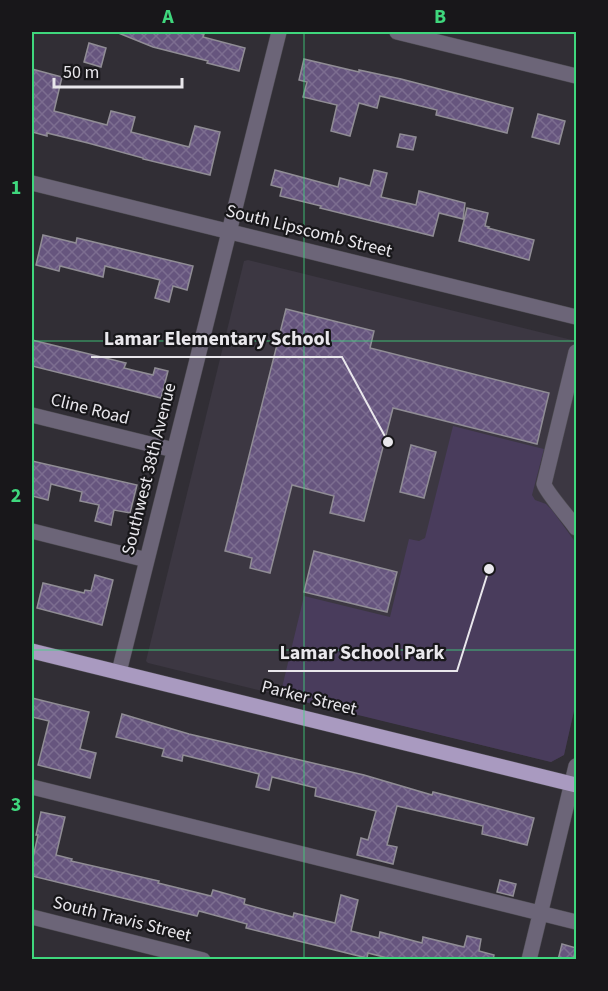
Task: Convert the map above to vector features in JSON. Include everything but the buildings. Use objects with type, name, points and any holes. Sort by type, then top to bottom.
[{"type":"main road","name":"Parker Street","points":[[32,651],[574,784]]},
{"type":"street","name":"Southwest 38th Avenue","points":[[119,672],[279,32]]},
{"type":"street","points":[[397,32],[576,76]]},
{"type":"street","name":"South Lipscomb Street","points":[[32,183],[576,317]]},
{"type":"street","points":[[576,352],[544,484],[545,489],[576,528]]},
{"type":"street","name":"Cline Road","points":[[32,415],[174,450]]},
{"type":"street","points":[[32,531],[147,560]]},
{"type":"street","points":[[529,960],[574,784],[576,766]]},
{"type":"street","points":[[32,787],[576,922]]},
{"type":"street","name":"South Travis Street","points":[[32,917],[203,960]]},
{"type":"shaded area","points":[[248,260],[576,341],[576,702],[564,755],[551,762],[146,661],[244,261]]},
{"type":"shaded area","points":[[453,426],[544,449],[532,495],[535,500],[546,504],[552,510],[576,543],[576,702],[564,755],[551,762],[280,696],[304,596],[390,617],[409,539],[419,541],[425,538]]},
{"type":"place","name":"Lamar Elementary School","points":[[388,442]]},
{"type":"place","name":"Lamar School Park","points":[[489,569]]}]
